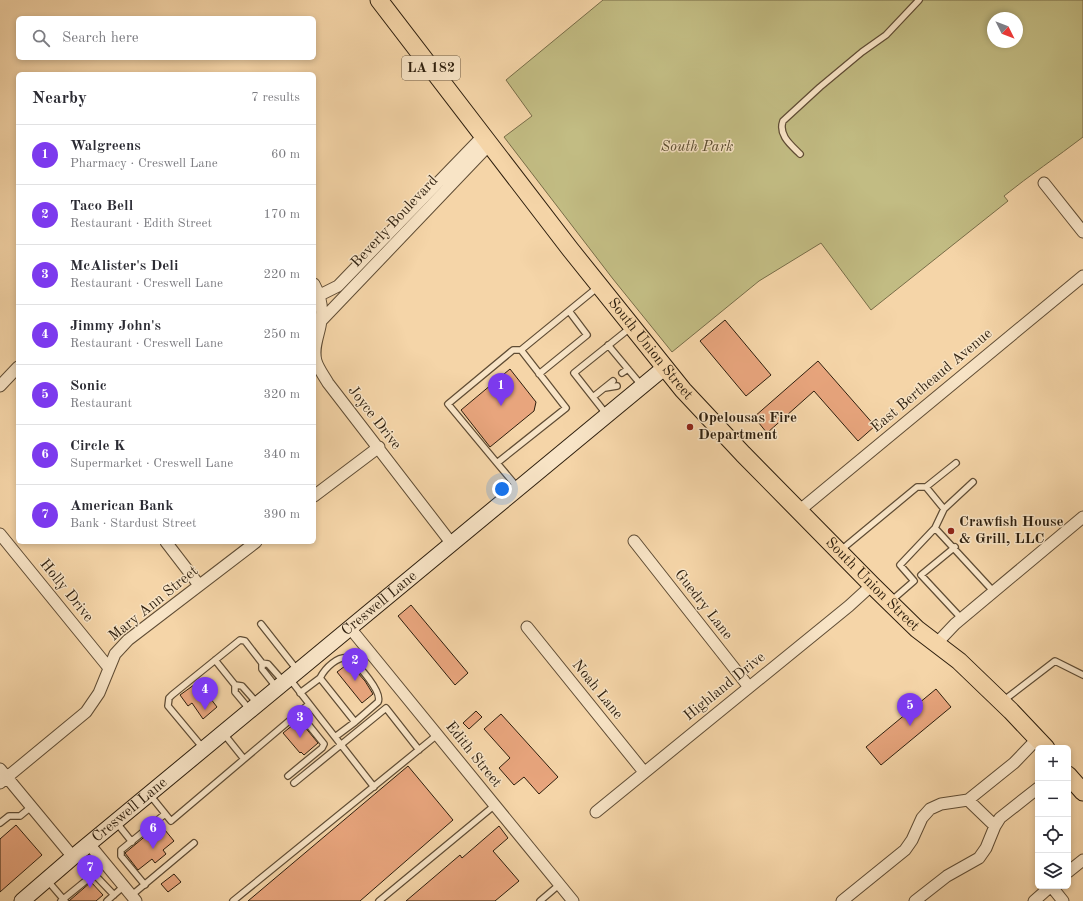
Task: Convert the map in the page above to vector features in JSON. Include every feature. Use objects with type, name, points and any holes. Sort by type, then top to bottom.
[{"type":"main road","name":"South Union Street","points":[[379,0],[664,368],[743,454],[800,510],[872,585],[917,629],[958,661],[1002,702],[1041,743]]},
{"type":"main road","name":"Creswell Lane","points":[[22,901],[223,732],[664,368]]},
{"type":"main road","points":[[1071,778],[1083,792]]},
{"type":"street","name":"Beverly Boulevard","points":[[320,295],[338,286],[487,140]]},
{"type":"street","name":"Beverly Boulevard","points":[[321,321],[348,294],[487,140]]},
{"type":"street","points":[[1044,183],[1083,232]]},
{"type":"street","name":"East Bertheaud Avenue","points":[[800,510],[1083,276]]},
{"type":"street","points":[[338,286],[348,294]]},
{"type":"street","points":[[316,288],[320,295]]},
{"type":"street","name":"Joyce Drive","points":[[320,295],[321,321],[316,336],[316,360],[328,383],[379,447],[452,544]]},
{"type":"street","points":[[0,386],[16,369]]},
{"type":"street","points":[[316,494],[379,447]]},
{"type":"street","points":[[936,644],[961,618],[994,592],[1083,516]]},
{"type":"street","name":"Holly Drive","points":[[0,534],[109,668]]},
{"type":"street","name":"Guedry Lane","points":[[634,541],[749,687]]},
{"type":"street","points":[[168,544],[199,585]]},
{"type":"street","name":"Mary Ann Street","points":[[4,780],[86,712],[99,693],[115,654],[128,640],[253,544]]},
{"type":"street","name":"Highland Drive","points":[[596,812],[849,606],[872,585]]},
{"type":"street","name":"Noah Lane","points":[[527,627],[644,772]]},
{"type":"street","name":"Edith Street","points":[[350,628],[573,901]]},
{"type":"street","points":[[842,901],[905,850],[912,840],[922,818],[930,810],[941,804],[968,800],[1041,743]]},
{"type":"street","points":[[0,769],[4,780],[31,807],[73,857]]},
{"type":"street","points":[[915,901],[947,876],[979,858],[986,848],[1000,818],[1035,790]]},
{"type":"street","points":[[968,800],[995,826]]},
{"type":"street","points":[[89,844],[134,898]]},
{"type":"street","points":[[1071,870],[1083,860]]},
{"type":"street","points":[[1034,901],[1048,889]]},
{"type":"street","points":[[1053,889],[1063,901]]},
{"type":"lane","points":[[800,154],[787,141],[783,134],[781,127],[783,121],[820,87],[862,52],[886,35],[919,0]]},
{"type":"lane","points":[[518,488],[448,404],[513,350],[521,350],[600,286]]},
{"type":"lane","points":[[539,374],[587,335],[569,311]]},
{"type":"lane","points":[[607,415],[574,372],[631,326]]},
{"type":"lane","points":[[608,345],[642,387]]},
{"type":"lane","points":[[497,463],[566,408],[521,350]]},
{"type":"lane","points":[[623,373],[628,369]]},
{"type":"lane","points":[[593,397],[613,382]]},
{"type":"lane","points":[[839,552],[917,487],[926,487],[956,463]]},
{"type":"lane","points":[[914,581],[900,565],[935,528],[944,509],[973,482]]},
{"type":"lane","points":[[926,487],[944,509]]},
{"type":"lane","points":[[935,528],[955,547],[994,592]]},
{"type":"lane","points":[[890,602],[955,547]]},
{"type":"lane","points":[[921,575],[961,618]]},
{"type":"lane","points":[[261,624],[287,680]]},
{"type":"lane","points":[[203,749],[168,706],[167,702],[172,695],[215,660],[243,640],[262,663],[262,669],[287,680]]},
{"type":"lane","points":[[300,694],[320,678],[326,669],[337,660],[346,657],[353,661],[378,691],[378,702],[335,737]]},
{"type":"lane","points":[[215,660],[235,685],[235,692],[254,707]]},
{"type":"lane","points":[[1002,702],[1055,661],[1082,673]]},
{"type":"lane","points":[[262,663],[268,664],[287,680],[300,694],[374,787]]},
{"type":"lane","points":[[320,678],[355,722]]},
{"type":"lane","points":[[235,685],[242,686],[254,707]]},
{"type":"lane","points":[[149,794],[171,821],[309,704]]},
{"type":"lane","points":[[294,783],[386,708],[419,750]]},
{"type":"lane","points":[[288,776],[322,748],[324,744],[299,713]]},
{"type":"lane","points":[[223,732],[244,759]]},
{"type":"lane","points":[[233,901],[437,735]]},
{"type":"lane","points":[[379,901],[495,805]]},
{"type":"lane","points":[[0,823],[9,816],[20,816],[31,807]]},
{"type":"lane","points":[[145,885],[121,856],[121,850],[165,814]]},
{"type":"lane","points":[[116,822],[132,842]]},
{"type":"lane","points":[[134,898],[145,885],[194,843]]},
{"type":"lane","points":[[47,880],[63,900],[94,874],[114,895]]},
{"type":"lane","points":[[540,901],[560,884]]},
{"type":"lane","points":[[107,901],[124,886]]},
{"type":"green space","name":"South Park","points":[[603,0],[1083,0],[1083,137],[1004,196],[1008,201],[871,310],[821,243],[759,281],[672,352],[613,279],[504,137],[532,116],[506,80]]},
{"type":"building","points":[[725,320],[771,375],[746,396],[700,341]]},
{"type":"building","points":[[818,361],[875,426],[858,441],[814,391],[767,433],[754,417]]},
{"type":"building","points":[[510,369],[536,402],[534,411],[490,447],[461,410]]},
{"type":"building","points":[[411,605],[468,673],[455,685],[398,616]]},
{"type":"building","points":[[349,663],[365,681],[373,694],[362,703],[337,672]]},
{"type":"building","points":[[198,682],[217,707],[203,719],[192,703],[188,706],[180,695]]},
{"type":"building","points":[[936,689],[951,707],[881,765],[866,747]]},
{"type":"building","points":[[476,711],[482,717],[469,729],[463,723]]},
{"type":"building","points":[[501,714],[558,777],[539,794],[524,777],[514,785],[499,768],[510,758],[484,729]]},
{"type":"building","points":[[299,720],[318,743],[304,755],[301,752],[300,753],[283,733]]},
{"type":"building","points":[[408,766],[453,820],[360,901],[248,901]]},
{"type":"building","points":[[160,824],[174,841],[163,850],[166,854],[155,863],[152,859],[138,870],[125,853]]},
{"type":"building","points":[[16,825],[42,855],[0,892],[0,839]]},
{"type":"building","points":[[499,826],[508,838],[493,851],[519,881],[495,901],[406,901],[460,855],[462,858]]},
{"type":"building","points":[[174,874],[181,882],[168,892],[161,884]]},
{"type":"building","points":[[91,882],[103,895],[96,901],[69,901]]},
{"type":"place","name":"Walgreens","points":[[501,406]]},
{"type":"place","name":"Opelousas Fire Department","points":[[690,427]]},
{"type":"place","name":"Crawfish House & Grill, LLC","points":[[951,531]]},
{"type":"place","name":"Taco Bell","points":[[355,681]]},
{"type":"place","name":"Jimmy John's","points":[[205,710]]},
{"type":"place","name":"Sonic","points":[[910,726]]},
{"type":"place","name":"McAlister's Deli","points":[[300,738]]},
{"type":"place","name":"Circle K","points":[[153,849]]},
{"type":"place","name":"American Bank","points":[[90,888]]}]
